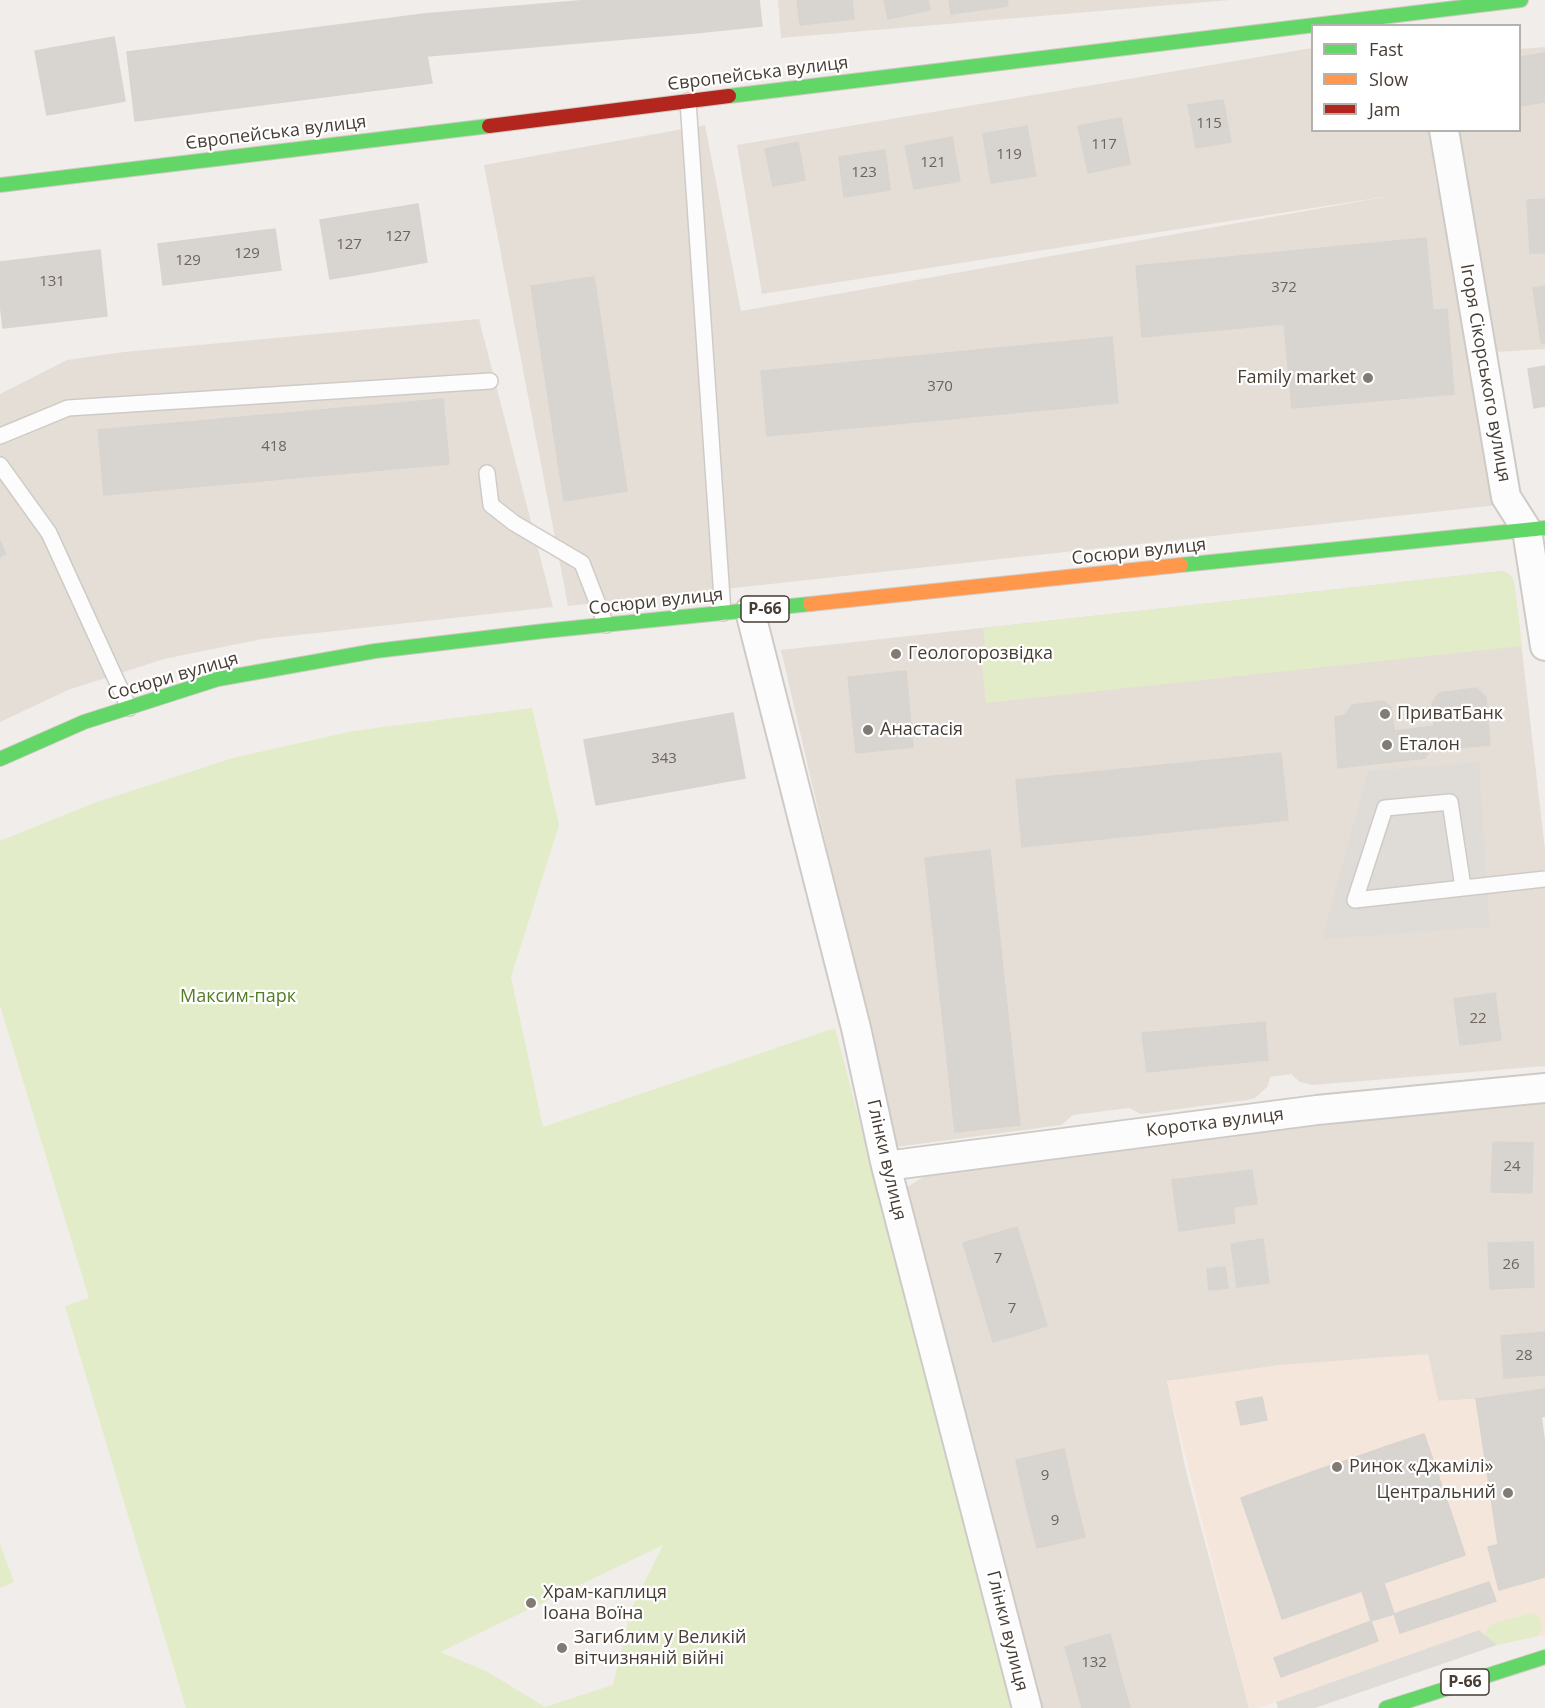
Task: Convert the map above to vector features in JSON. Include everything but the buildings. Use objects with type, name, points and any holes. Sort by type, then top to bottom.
[{"type":"main road","name":"Європейська вулиця","points":[[1325,24],[1521,0]]},
{"type":"main road","name":"Європейська вулиця","points":[[0,184],[1311,26]]},
{"type":"main road","name":"Сосюри вулиця","points":[[0,759],[84,722],[218,679],[375,651],[1536,529]]},
{"type":"main road","name":"Р-66","points":[[1386,1708],[1545,1657]]},
{"type":"street","name":"Ігоря Сікорського вулиця","points":[[1444,132],[1506,497],[1536,529],[1545,646]]},
{"type":"street","name":"Глінки вулиця","points":[[737,612],[856,1028],[886,1166],[1027,1708]]},
{"type":"street","name":"Коротка вулиця","points":[[886,1166],[1305,1112],[1545,1088]]},
{"type":"lane","points":[[688,101],[737,612]]},
{"type":"lane","points":[[0,436],[68,408],[490,381]]},
{"type":"lane","points":[[0,465],[49,533],[129,708]]},
{"type":"lane","points":[[487,473],[490,505],[514,523],[582,563],[606,625]]},
{"type":"lane","points":[[1463,887],[1450,802],[1385,808],[1355,900],[1545,879]]},
{"type":"shaded area","points":[[778,0],[1230,0],[781,38]]},
{"type":"shaded area","points":[[1545,47],[1545,349],[1496,352],[1460,132],[1521,132],[1521,49]]},
{"type":"shaded area","points":[[1311,48],[1311,132],[1429,132],[1437,188],[1449,186],[1498,505],[568,606],[484,165],[705,125],[741,311],[1390,196],[762,294],[737,145]]},
{"type":"shaded area","points":[[479,319],[553,607],[262,639],[164,659],[68,690],[0,722],[0,394],[67,360],[124,352]]},
{"type":"shaded area","points":[[1502,571],[1509,574],[1514,581],[1545,850],[1545,1066],[1313,1085],[1300,1082],[1291,1074],[1270,1077],[1268,1086],[1255,1098],[1247,1100],[1141,1114],[1129,1108],[1073,1115],[1061,1125],[896,1147],[781,650]]},
{"type":"shaded area","points":[[1479,762],[1490,927],[1322,939],[1368,771]]},
{"type":"shaded area","points":[[1545,1095],[1545,1389],[1476,1399],[1438,1401],[1428,1355],[1167,1381],[1186,1471],[1249,1708],[1043,1708],[904,1189],[944,1164]]},
{"type":"shaded area","name":"Ринок «Джамілі»","points":[[1428,1354],[1438,1401],[1476,1399],[1498,1544],[1545,1533],[1545,1635],[1497,1645],[1479,1630],[1258,1708],[1249,1708],[1167,1381],[1279,1365]]},
{"type":"shaded area","points":[[1479,1630],[1497,1645],[1315,1708],[1278,1708],[1276,1702]]},
{"type":"green space","points":[[1502,571],[1509,574],[1514,581],[1522,646],[986,703],[980,647],[985,646],[983,628]]},
{"type":"green space","name":"Максим-парк","points":[[532,708],[559,825],[511,977],[543,1127],[835,1028],[1013,1708],[186,1708],[65,1306],[89,1298],[0,1005],[0,841],[94,803],[233,758],[353,731]],"holes":[[[663,1545],[631,1610],[613,1685],[545,1707],[486,1671],[440,1652]]]},
{"type":"green space","points":[[0,1544],[14,1582],[0,1588]]},
{"type":"green space","points":[[1532,1613],[1540,1618],[1542,1629],[1537,1636],[1497,1645],[1485,1635],[1488,1627],[1496,1622]]},
{"type":"traffic: fast","points":[[1323,24],[1521,0]]},
{"type":"traffic: fast","points":[[729,96],[1311,25]]},
{"type":"traffic: fast","points":[[0,185],[489,126]]},
{"type":"traffic: fast","points":[[1181,565],[1545,528]]},
{"type":"traffic: fast","points":[[0,759],[84,722],[218,679],[375,651],[810,604]]},
{"type":"traffic: fast","points":[[1386,1708],[1545,1657]]},
{"type":"traffic: slow","points":[[810,604],[1181,565]]},
{"type":"traffic: jam","points":[[489,126],[729,96]]},
{"type":"place","name":"Family market","points":[[1368,378]]},
{"type":"place","name":"Геологорозвідка","points":[[896,654]]},
{"type":"place","name":"ПриватБанк","points":[[1385,714]]},
{"type":"place","name":"Анастасія","points":[[868,730]]},
{"type":"place","name":"Еталон","points":[[1387,745]]},
{"type":"place","name":"Ринок «Джамілі»","points":[[1337,1467]]},
{"type":"place","name":"Центральний","points":[[1508,1493]]},
{"type":"place","name":"Храм-каплиця Іоана Воїна","points":[[531,1603]]},
{"type":"place","name":"Загиблим у Великій вітчизняній війні","points":[[562,1648]]}]
